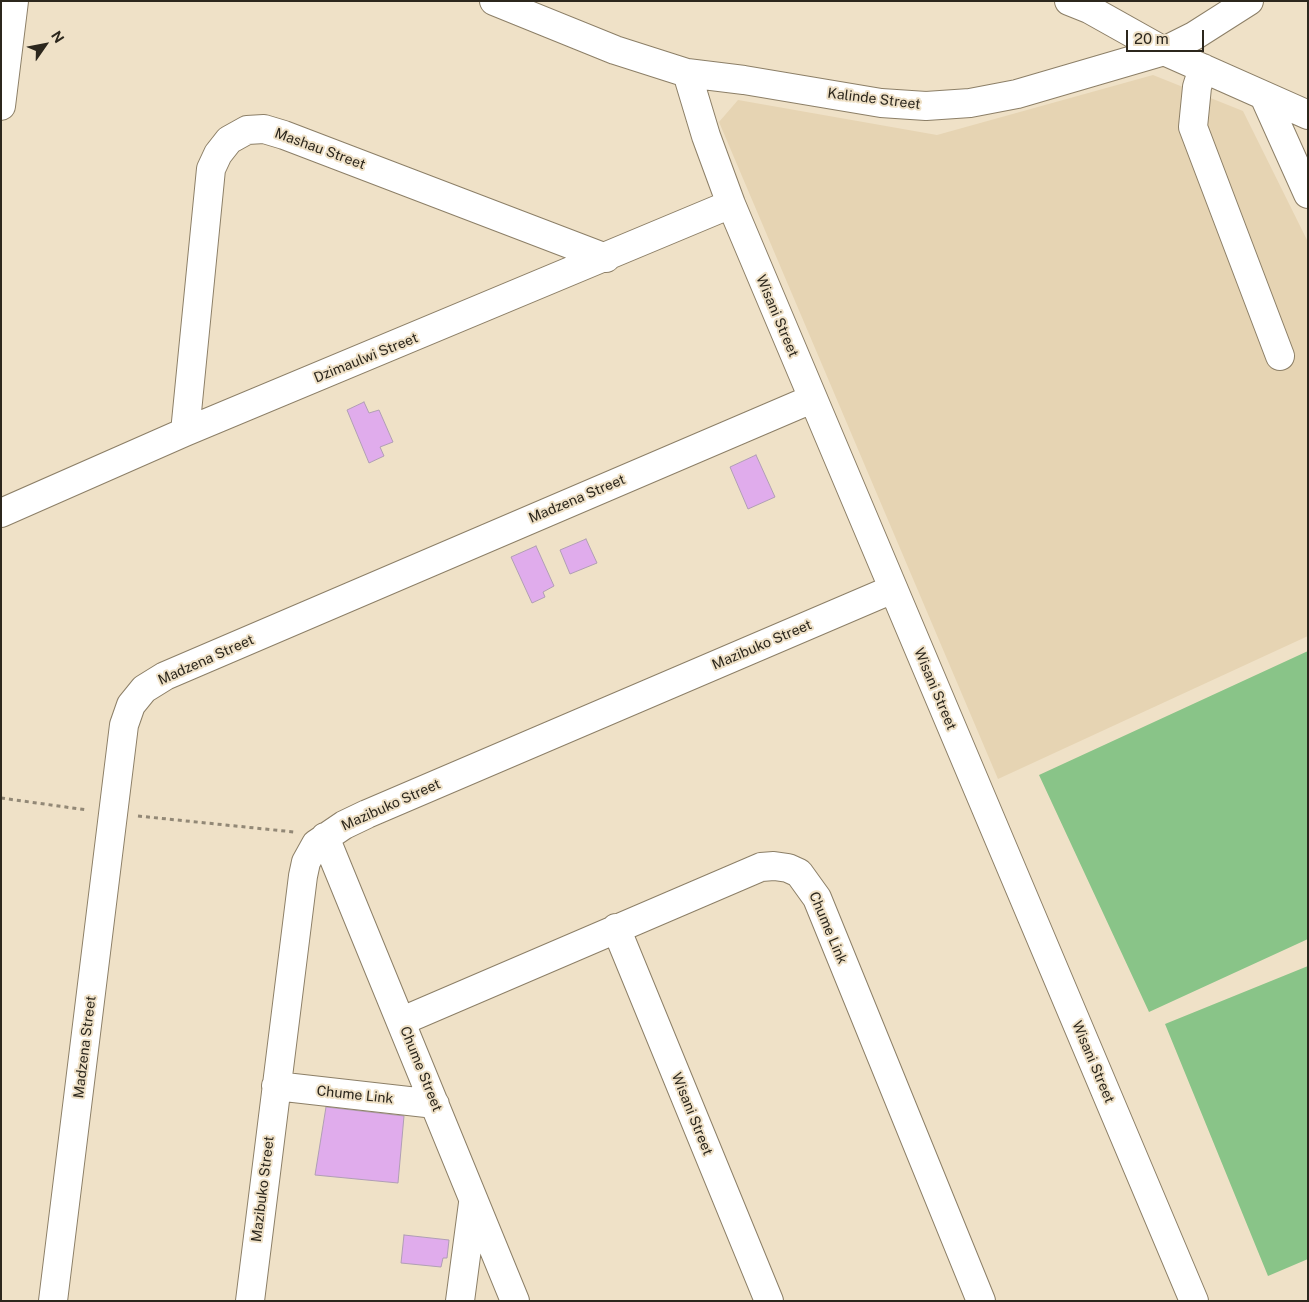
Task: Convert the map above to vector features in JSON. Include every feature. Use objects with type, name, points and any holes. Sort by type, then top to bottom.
[{"type":"street","points":[[1,106],[14,1]]},
{"type":"street","name":"Kalinde Street","points":[[494,1],[615,50],[687,73],[881,103],[926,106],[970,103],[1017,94],[1164,51],[1194,36],[1248,1]]},
{"type":"street","points":[[1069,1],[1089,9],[1164,51],[1308,115]]},
{"type":"street","points":[[1203,68],[1197,87],[1193,127],[1280,356]]},
{"type":"street","name":"Wisani Street","points":[[687,73],[706,136],[731,204],[1194,1301]]},
{"type":"street","points":[[1264,96],[1308,194]]},
{"type":"street","name":"Mashau Street","points":[[185,432],[211,169],[218,154],[229,140],[247,130],[264,129],[284,135],[606,258]]},
{"type":"street","name":"Dzimaulwi Street","points":[[1,513],[185,432],[606,258],[731,204]]},
{"type":"street","name":"Madzena Street","points":[[53,1301],[124,726],[131,705],[144,688],[174,672],[812,399]]},
{"type":"street","name":"Mazibuko Street","points":[[250,1301],[303,876],[306,862],[320,840],[366,814],[893,589]]},
{"type":"street","name":"Chume Street","points":[[320,840],[402,1021],[473,1202],[515,1301]]},
{"type":"street","name":"Chume Link","points":[[402,1021],[761,867],[788,868],[799,873],[817,898],[981,1301]]},
{"type":"street","name":"Wisani Street","points":[[616,928],[769,1301]]},
{"type":"street","name":"Chume Link","points":[[276,1086],[435,1104]]},
{"type":"street","points":[[460,1301],[473,1202]]},
{"type":"path","points":[[1,798],[113,814],[303,833],[320,840]]},
{"type":"shaded area","points":[[1153,75],[1243,111],[1308,242],[1308,636],[998,779],[719,122],[738,100],[937,135]]},
{"type":"green space","points":[[1308,651],[1308,939],[1149,1012],[1039,775]]},
{"type":"green space","points":[[1308,966],[1308,1259],[1268,1276],[1165,1024]]},
{"type":"building","points":[[364,402],[369,413],[379,410],[393,442],[380,447],[384,456],[369,463],[347,410]]},
{"type":"building","points":[[756,455],[775,497],[748,509],[730,467]]},
{"type":"building","points":[[586,539],[597,563],[570,574],[560,550]]},
{"type":"building","points":[[536,546],[554,586],[543,592],[545,597],[532,603],[511,557]]},
{"type":"building","points":[[326,1107],[404,1116],[398,1183],[315,1175]]},
{"type":"building","points":[[404,1235],[449,1240],[447,1258],[443,1258],[441,1267],[401,1263]]}]
